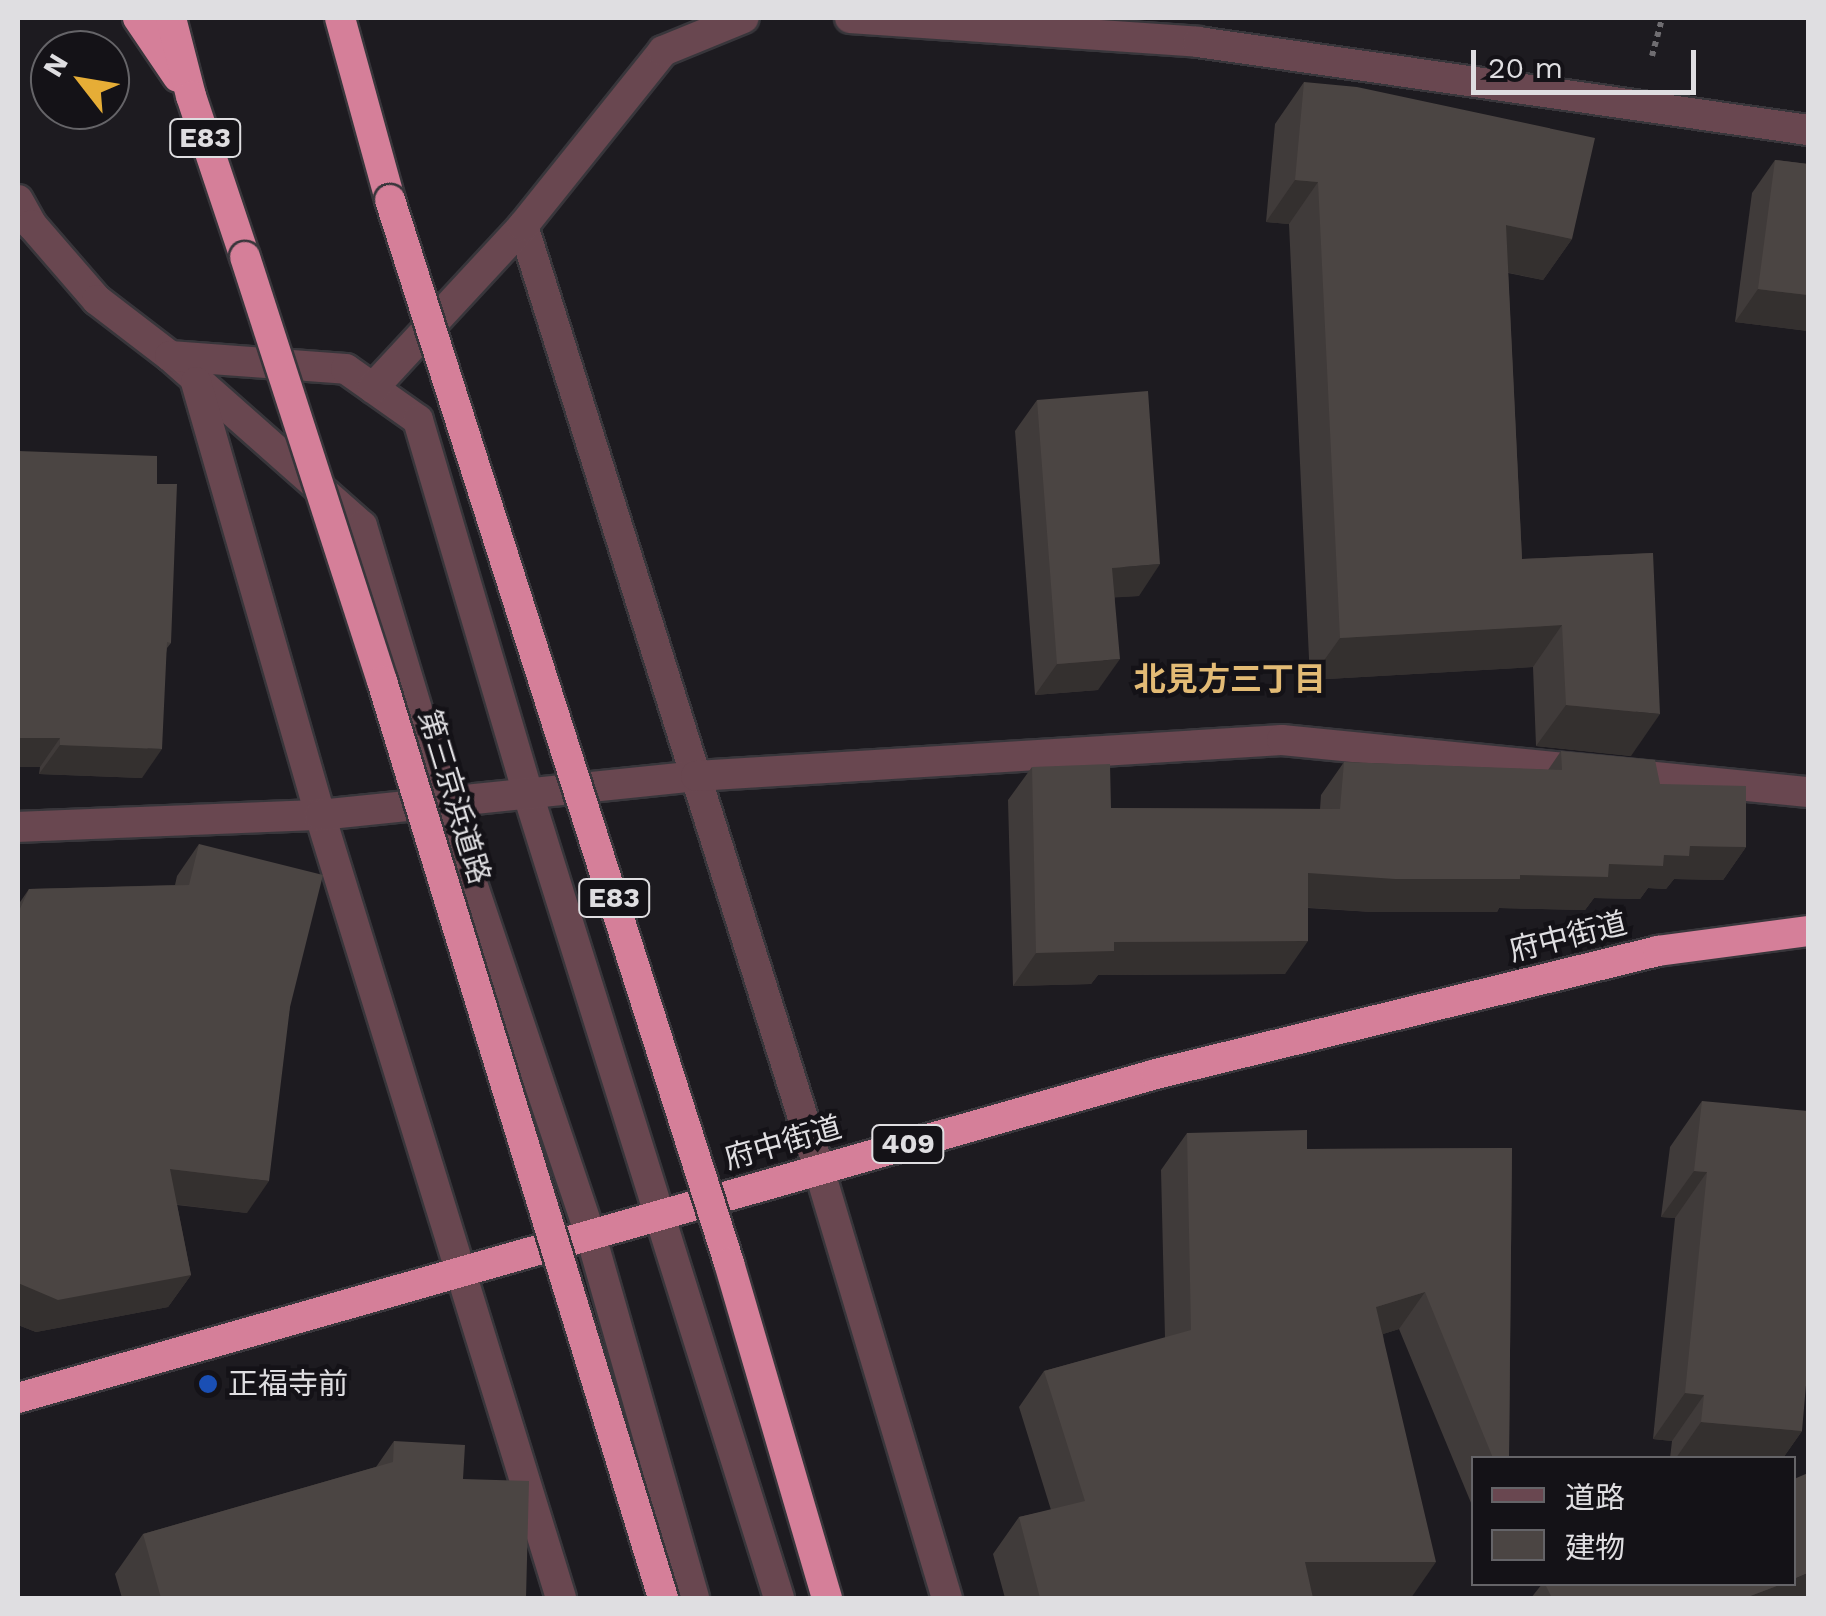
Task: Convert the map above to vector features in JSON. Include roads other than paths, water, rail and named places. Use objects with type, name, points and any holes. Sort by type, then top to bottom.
[{"type":"highway","points":[[138,18],[191,96]]},
{"type":"highway","name":"第三京浜道路","points":[[170,18],[191,96],[382,681],[663,1598]]},
{"type":"highway","name":"E83","points":[[340,18],[390,200],[723,1244],[827,1598]]},
{"type":"highway","name":"府中街道","points":[[18,1398],[1156,1074],[1658,952],[1808,930]]},
{"type":"street","points":[[373,388],[523,226],[663,51],[744,18]]},
{"type":"street","points":[[860,18],[1195,30],[1808,130]]},
{"type":"street","points":[[18,200],[32,225],[97,300],[170,356],[362,526],[446,803],[591,1236],[694,1598]]},
{"type":"street","points":[[523,226],[819,1168],[946,1598]]},
{"type":"street","points":[[170,356],[346,368],[418,420],[528,794],[779,1598]]},
{"type":"street","points":[[196,382],[320,815],[561,1598]]},
{"type":"street","points":[[18,827],[320,815],[696,776],[1282,740],[1808,792]]},
{"type":"place","name":"正福寺前","points":[[208,1384]]},
{"type":"district","name":"北見方三丁目","points":[[1230,679]]}]
